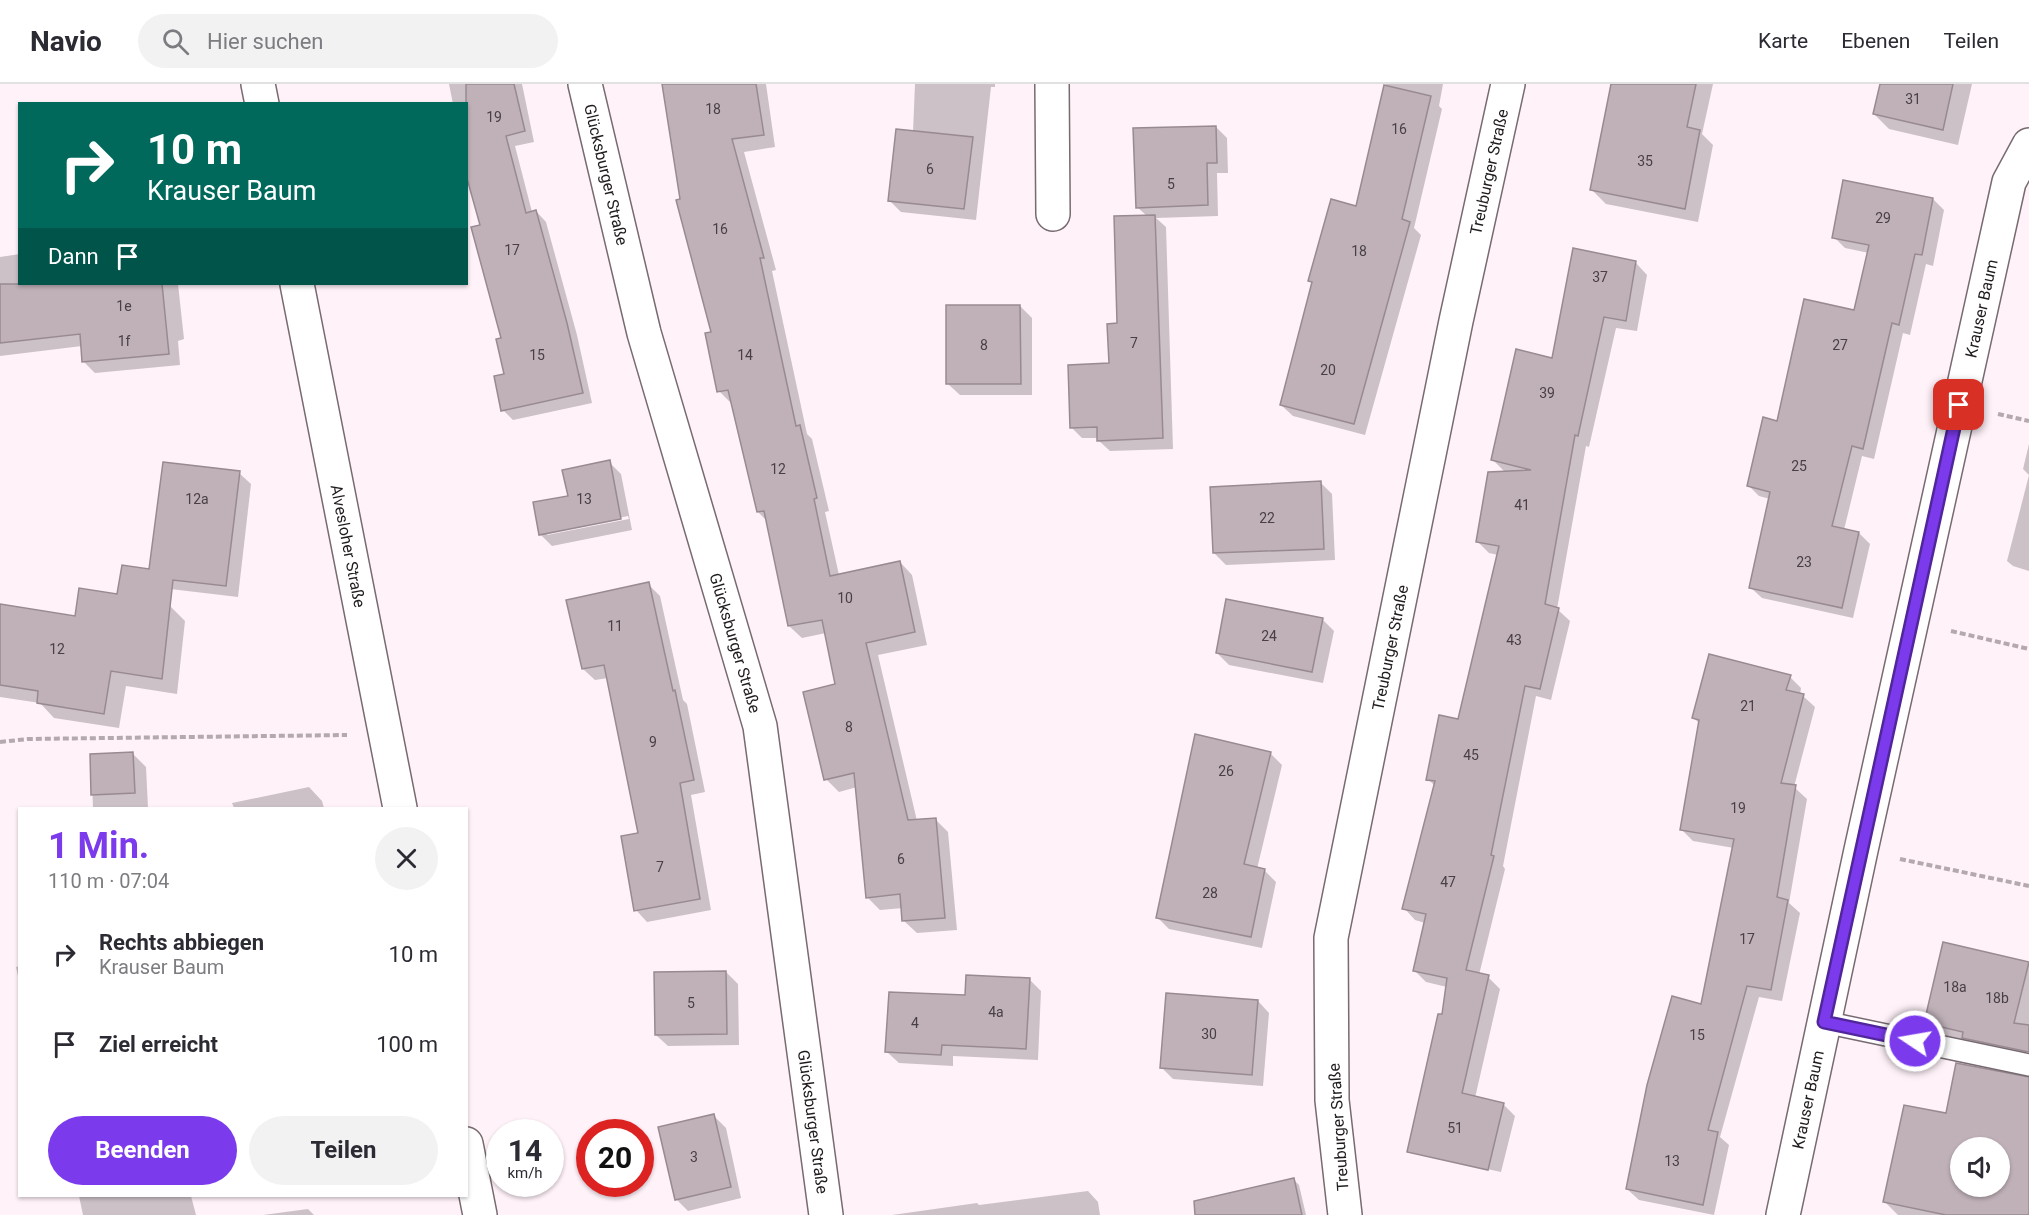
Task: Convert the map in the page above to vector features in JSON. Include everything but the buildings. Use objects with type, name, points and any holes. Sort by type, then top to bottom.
[{"type":"street","points":[[258,84],[262,102]]},
{"type":"street","name":"Glücksburger Straße","points":[[585,84],[644,333],[760,726],[826,1215]]},
{"type":"street","points":[[1052,84],[1053,214]]},
{"type":"street","name":"Treuburger Straße","points":[[1345,1215],[1332,1100],[1331,938],[1454,332],[1508,84]]},
{"type":"street","name":"Krauser Baum","points":[[1783,1215],[1861,850],[2009,182],[2029,145]]},
{"type":"street","name":"Alvesloher Straße","points":[[297,285],[400,807]]},
{"type":"street","points":[[468,1154],[480,1215]]},
{"type":"lane","points":[[1824,1022],[2029,1065]]},
{"type":"path","points":[[1911,622],[2029,649]]},
{"type":"path","points":[[0,742],[28,739],[385,734]]},
{"type":"path","points":[[1861,850],[2029,886]]},
{"type":"route","points":[[1915,1041],[1824,1022],[1959,405]]}]
